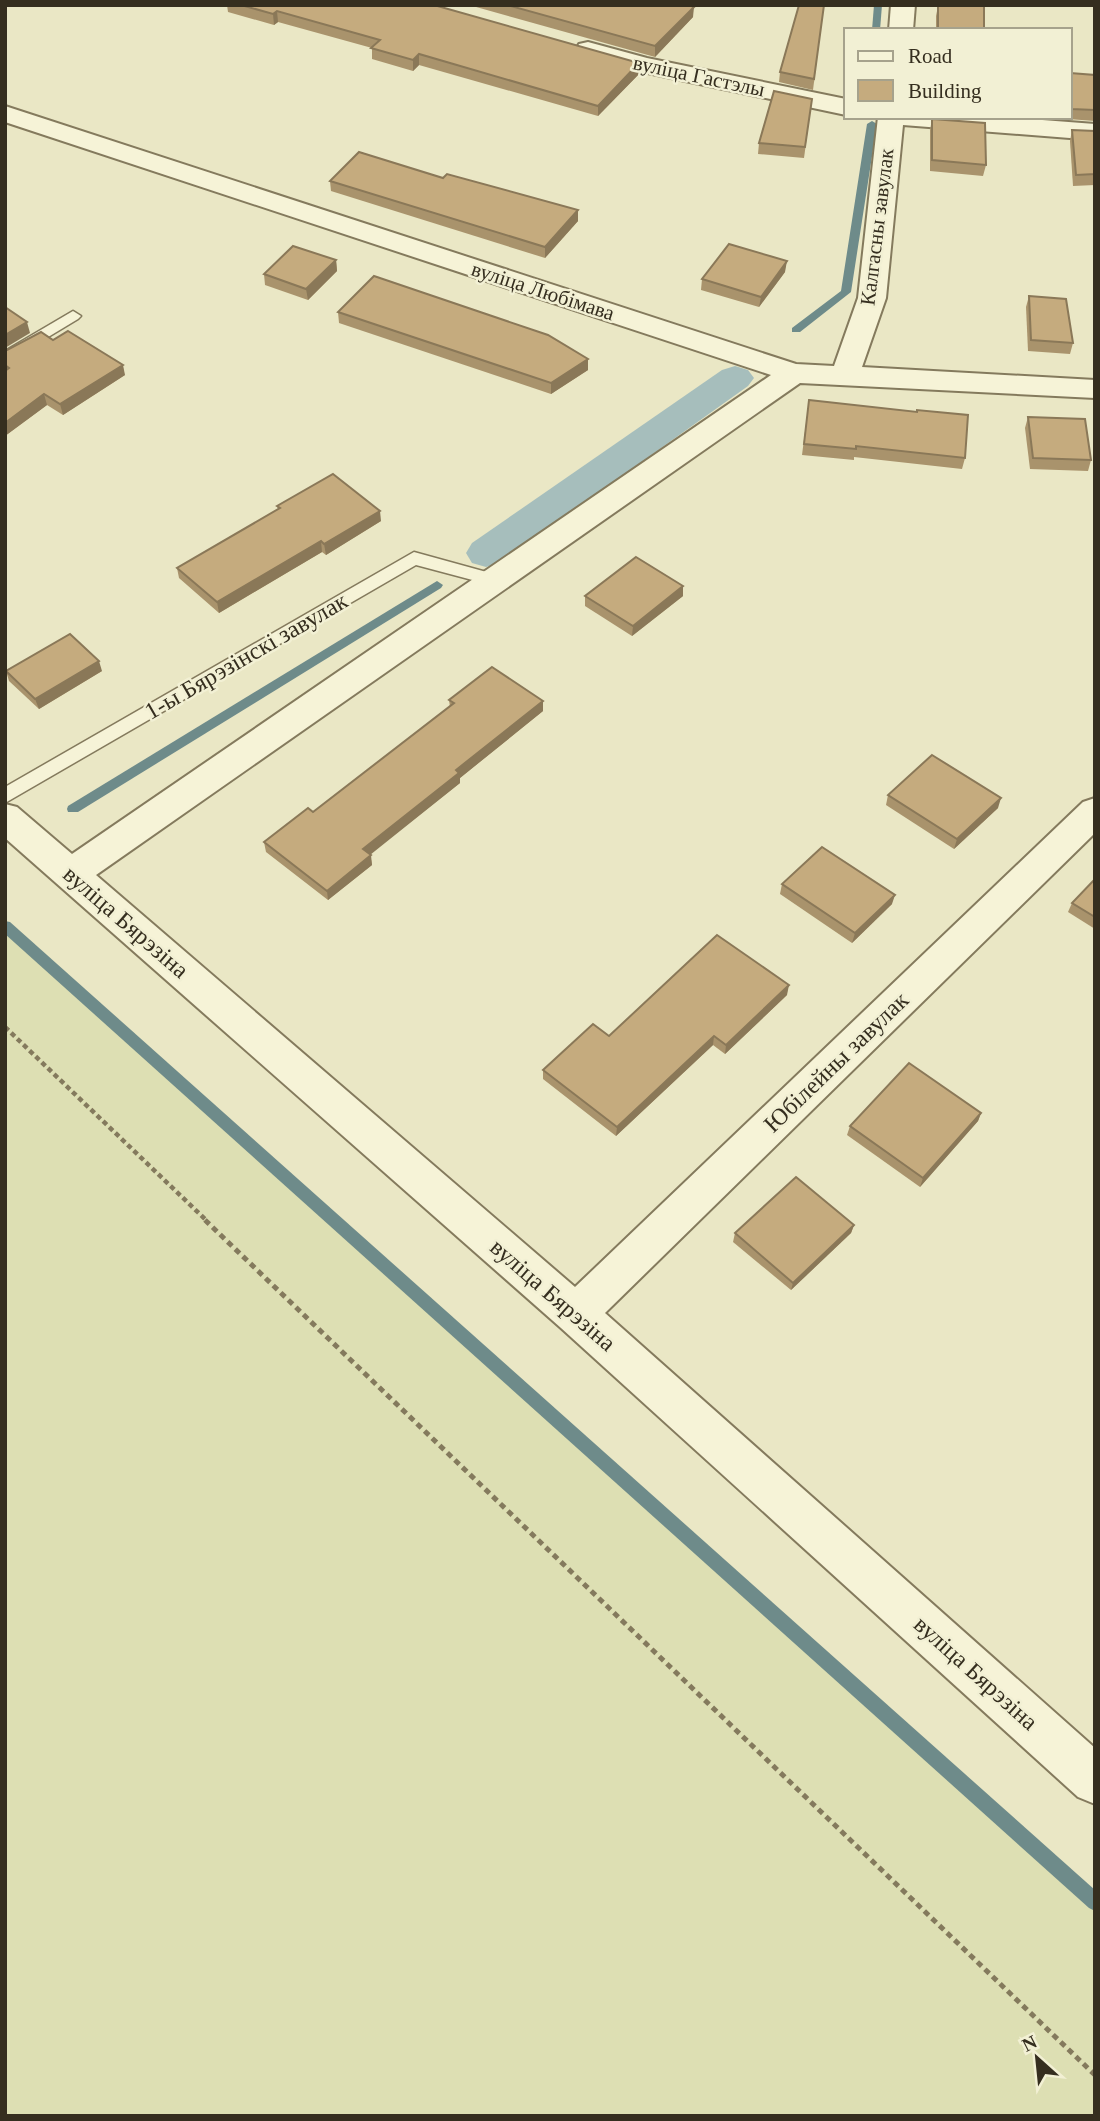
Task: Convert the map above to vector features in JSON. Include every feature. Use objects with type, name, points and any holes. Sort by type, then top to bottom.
[{"type":"street","points":[[901,28],[903,5]]},
{"type":"street","name":"вуліца Гастэлы","points":[[564,42],[643,65],[844,107]]},
{"type":"street","name":"вуліца Любімава","points":[[5,114],[794,373],[1095,389]]},
{"type":"street","name":"Калгасны завулак","points":[[845,376],[872,298],[891,119]]},
{"type":"street","points":[[924,119],[1095,132]]},
{"type":"street","points":[[71,873],[794,373]]},
{"type":"street","name":"Юбілейны завулак","points":[[576,1314],[1095,811]]},
{"type":"street","name":"вуліца Бярэзіна","points":[[5,817],[576,1314],[1095,1780]]},
{"type":"lane","points":[[5,358],[73,316]]},
{"type":"lane","name":"1-ы Бярэзінскі завулак","points":[[5,796],[414,558],[495,580]]},
{"type":"path","points":[[5,1027],[1095,2075]]},
{"type":"green space","points":[[5,926],[1095,1902],[1095,2116],[5,2116]]},
{"type":"building","points":[[241,5],[434,5],[639,63],[598,106],[419,54],[413,60],[371,48],[380,40],[277,11],[273,14]]},
{"type":"building","points":[[507,5],[689,5],[694,7],[655,46]]},
{"type":"building","points":[[799,5],[824,5],[814,79],[780,72]]},
{"type":"building","points":[[984,5],[984,28],[938,28],[938,6]]},
{"type":"building","points":[[1072,73],[1095,75],[1095,110],[1072,109]]},
{"type":"building","points":[[774,91],[812,99],[805,147],[759,143]]},
{"type":"building","points":[[932,119],[985,123],[986,165],[932,160]]},
{"type":"building","points":[[1072,130],[1095,131],[1095,174],[1076,175]]},
{"type":"building","points":[[359,152],[443,178],[447,174],[578,210],[545,247],[330,181]]},
{"type":"building","points":[[729,244],[787,261],[761,297],[702,279]]},
{"type":"building","points":[[293,246],[336,260],[306,289],[264,274]]},
{"type":"building","points":[[374,276],[548,335],[588,359],[551,383],[338,312]]},
{"type":"building","points":[[1029,296],[1066,299],[1073,343],[1031,340]]},
{"type":"building","points":[[5,307],[27,322],[5,335]]},
{"type":"building","points":[[68,331],[123,365],[60,404],[44,394],[5,423],[5,371],[9,368],[5,365],[5,351],[41,332],[53,340]]},
{"type":"building","points":[[809,400],[968,415],[965,458],[856,446],[856,449],[804,444]]},
{"type":"building","points":[[1028,417],[1085,419],[1091,460],[1033,458]]},
{"type":"building","points":[[333,474],[380,511],[324,544],[321,541],[217,602],[177,568],[280,508],[277,506]]},
{"type":"building","points":[[636,557],[683,586],[633,626],[585,596]]},
{"type":"building","points":[[70,634],[99,661],[35,699],[6,671]]},
{"type":"building","points":[[492,667],[543,701],[456,770],[459,773],[363,849],[371,855],[327,891],[264,842],[308,808],[313,812],[454,703],[449,700]]},
{"type":"building","points":[[932,755],[1001,798],[957,839],[888,795]]},
{"type":"building","points":[[822,847],[895,895],[855,933],[782,884]]},
{"type":"building","points":[[1095,879],[1095,917],[1072,903]]},
{"type":"building","points":[[717,935],[789,985],[726,1045],[714,1036],[617,1127],[543,1070],[593,1024],[609,1036]]},
{"type":"building","points":[[909,1063],[981,1113],[923,1178],[850,1126]]},
{"type":"building","points":[[796,1177],[854,1225],[793,1283],[735,1233]]},
{"type":"waterway","points":[[876,28],[878,5]]},
{"type":"waterway","points":[[796,330],[846,292],[872,124]]},
{"type":"waterway","points":[[486,553],[735,378]]},
{"type":"waterway","points":[[73,809],[437,585]]},
{"type":"waterway","points":[[5,926],[1095,1902]]}]
